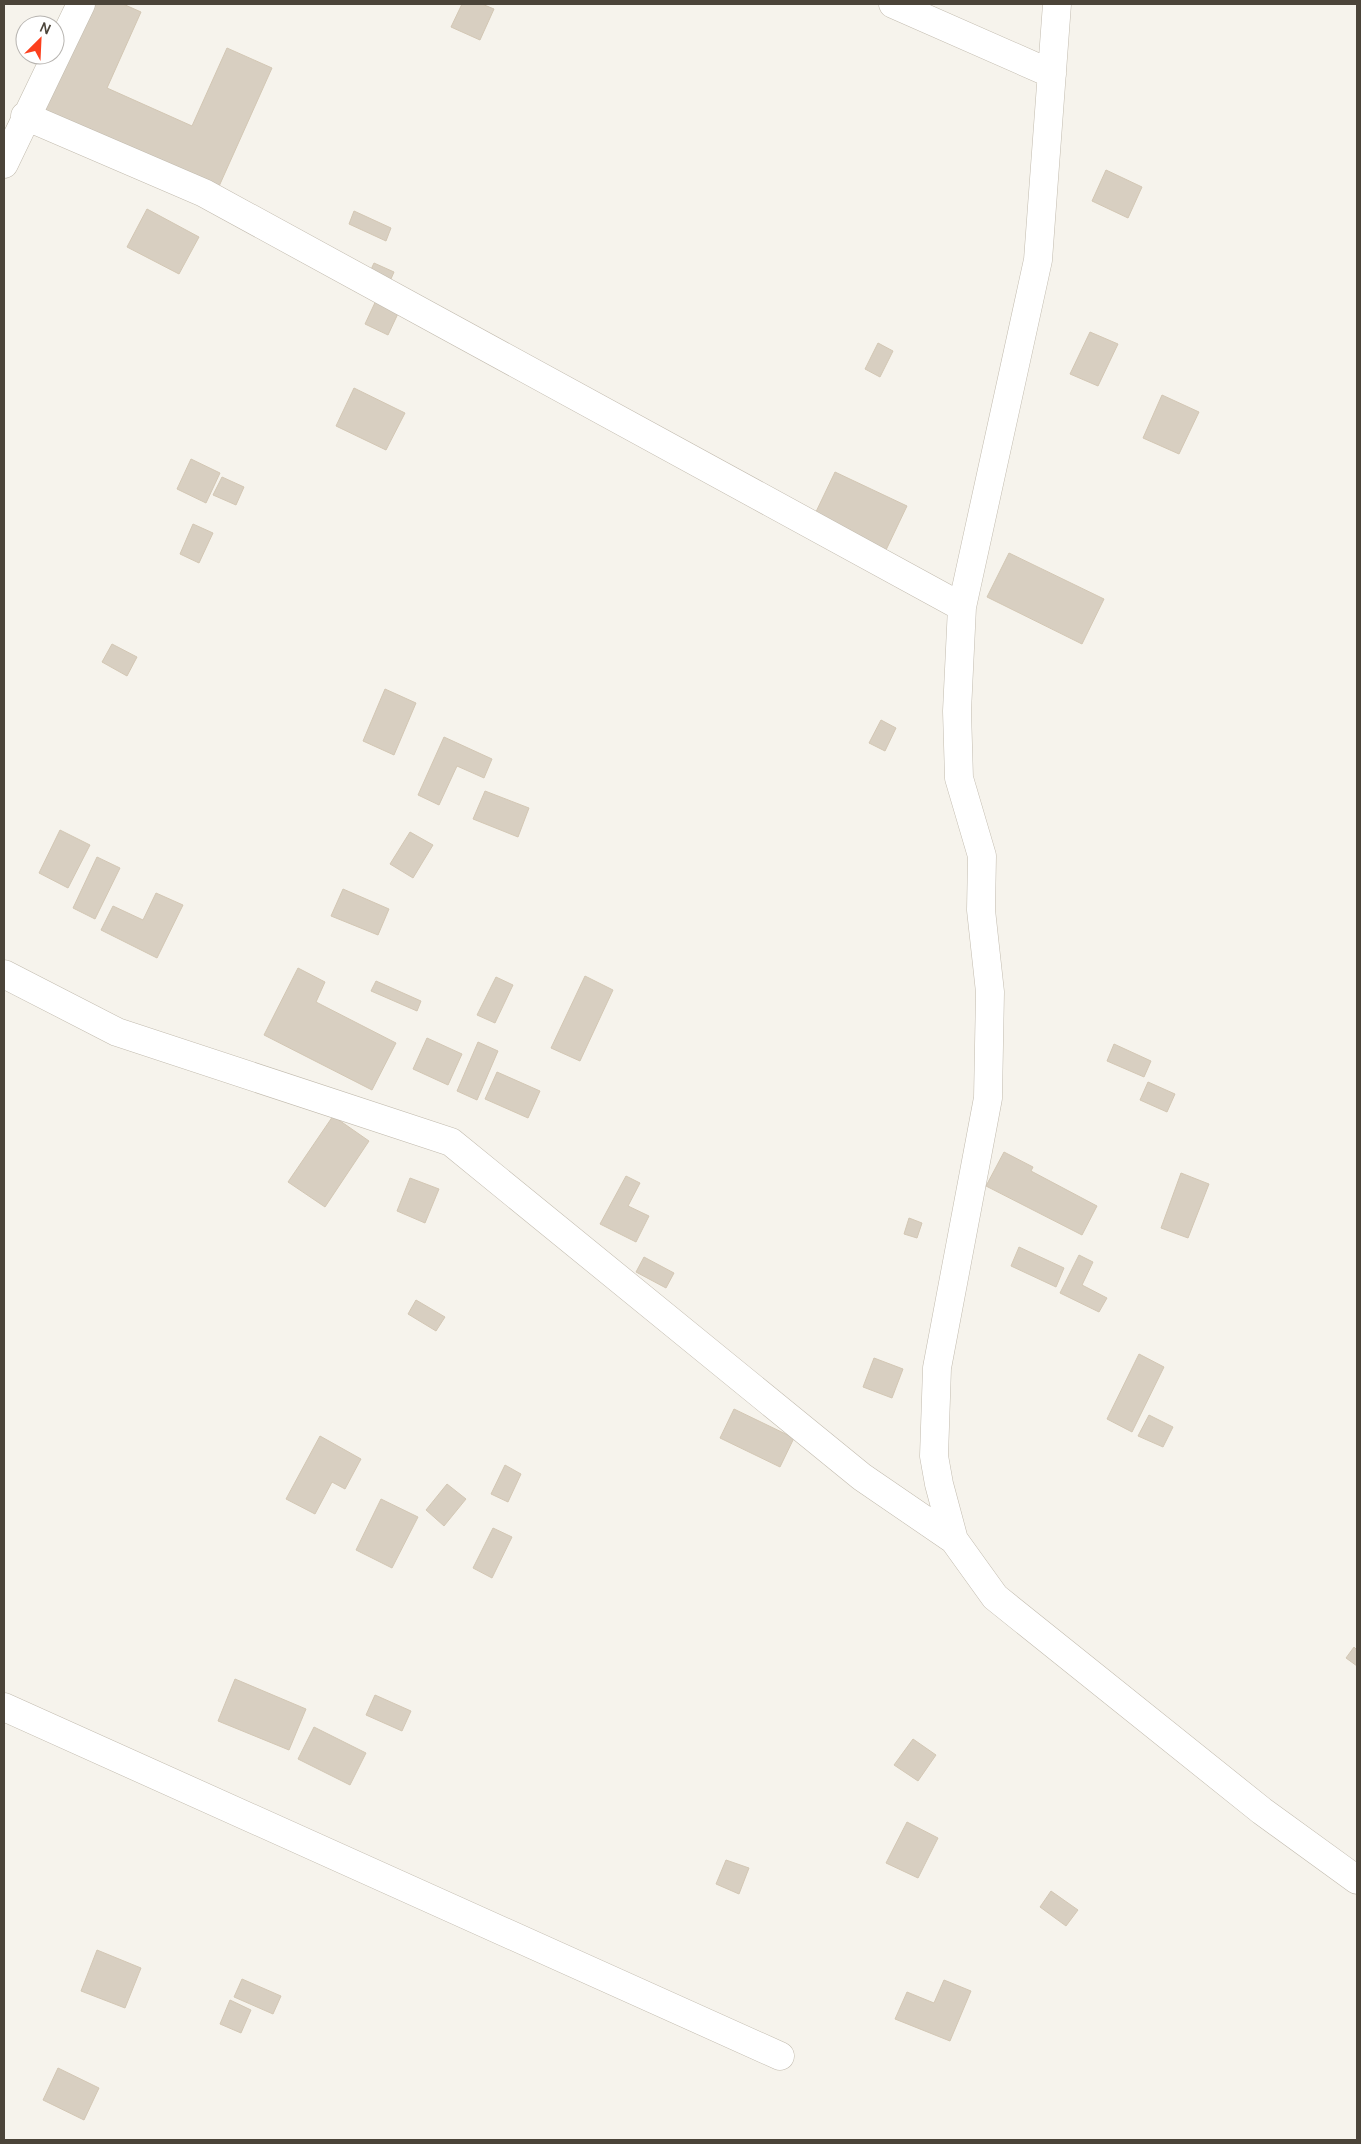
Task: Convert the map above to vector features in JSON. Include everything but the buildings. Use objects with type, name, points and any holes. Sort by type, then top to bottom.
[{"type":"street","points":[[4,164],[25,116],[81,4]]},
{"type":"street","points":[[893,4],[1052,74]]},
{"type":"street","points":[[954,1540],[939,1484],[934,1456],[937,1368],[988,1098],[990,992],[981,910],[982,856],[959,778],[957,711],[962,607],[1038,260],[1057,4]]},
{"type":"street","points":[[25,116],[204,194],[962,607]]},
{"type":"street","points":[[4,974],[117,1032],[452,1142],[862,1477],[954,1540],[995,1597],[1262,1811],[1357,1880]]},
{"type":"street","points":[[4,1707],[780,2056]]}]
